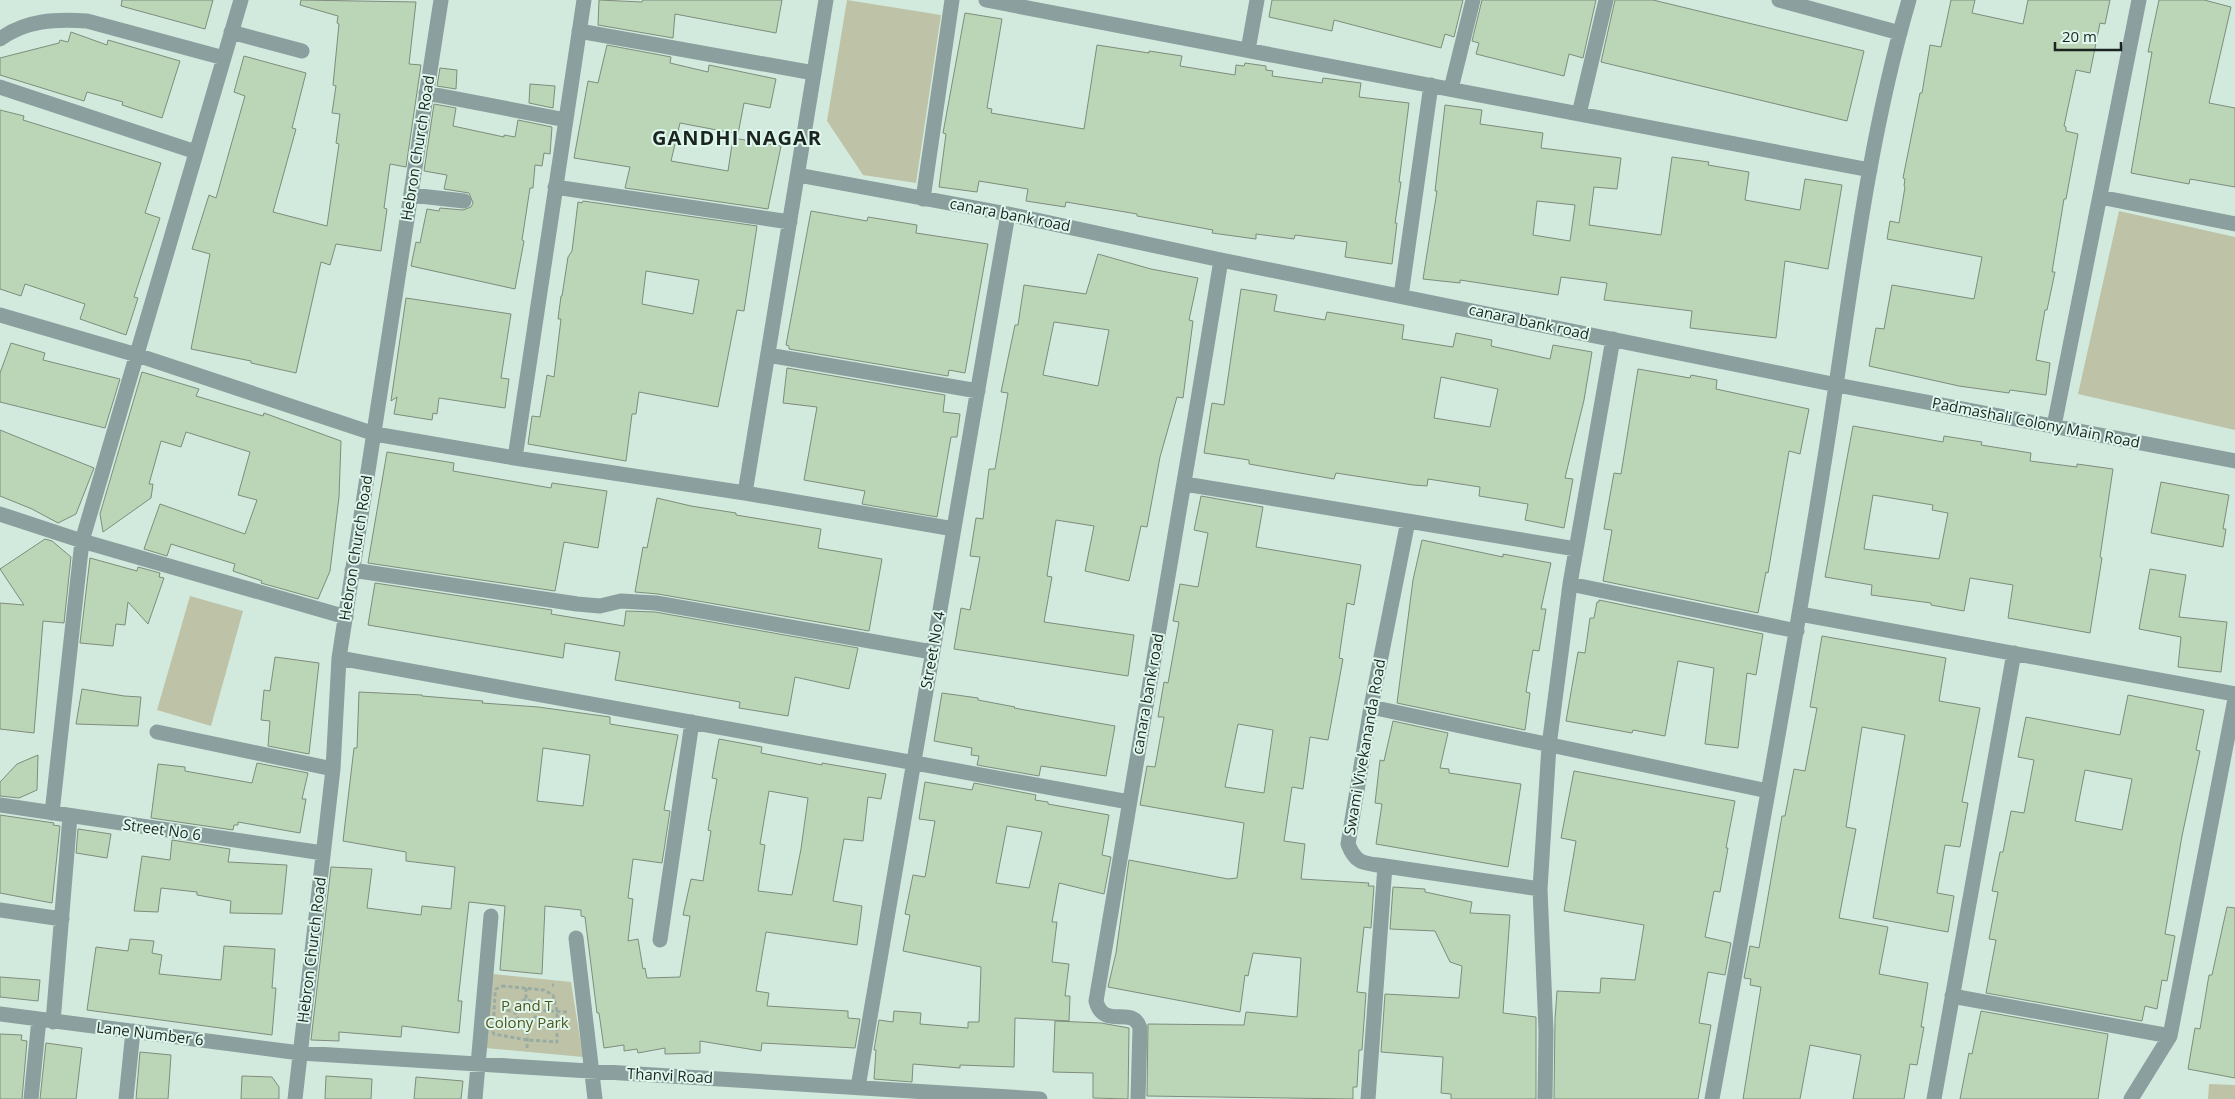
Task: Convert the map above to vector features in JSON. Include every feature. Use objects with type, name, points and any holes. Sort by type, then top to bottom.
[{"type":"street","points":[[52,813],[82,541],[241,0]]},
{"type":"street","name":"Hebron Church Road","points":[[296,1099],[333,769],[339,658],[441,0]]},
{"type":"street","points":[[515,458],[584,0]]},
{"type":"street","points":[[746,493],[826,0]]},
{"type":"street","points":[[923,199],[952,0]]},
{"type":"street","points":[[986,0],[1033,4],[1248,50],[1870,170]]},
{"type":"street","points":[[1248,50],[1257,0]]},
{"type":"street","points":[[1451,89],[1473,0]]},
{"type":"street","points":[[1579,114],[1606,0]]},
{"type":"street","points":[[1779,0],[1900,33]]},
{"type":"street","points":[[1712,1099],[1800,614],[1870,170],[1909,0]]},
{"type":"street","points":[[2054,426],[2139,0]]},
{"type":"street","points":[[0,39],[14,29],[43,21],[87,21],[224,58]]},
{"type":"street","points":[[580,31],[814,73]]},
{"type":"street","points":[[231,32],[302,51]]},
{"type":"street","points":[[1401,296],[1430,85]]},
{"type":"street","points":[[0,87],[196,152]]},
{"type":"street","points":[[426,93],[566,120]]},
{"type":"street","name":"canara bank road","points":[[798,175],[1008,214],[1221,260],[1837,385]]},
{"type":"street","points":[[555,187],[790,222]]},
{"type":"street","points":[[411,195],[464,201]]},
{"type":"street","points":[[2100,197],[2235,224]]},
{"type":"street","name":"Street No 4","points":[[858,1087],[1008,214]]},
{"type":"street","name":"canara bank road","points":[[1138,1099],[1140,1028],[1138,1022],[1132,1018],[1105,1016],[1099,1010],[1096,1001],[1185,484],[1221,260]]},
{"type":"street","points":[[0,315],[137,355],[375,434],[515,458],[746,493],[954,529]]},
{"type":"street","points":[[1545,1099],[1546,1031],[1540,889],[1550,746],[1570,584],[1613,339]]},
{"type":"street","points":[[768,355],[978,391]]},
{"type":"street","name":"Padmashali Colony Main Road","points":[[1837,385],[2235,461]]},
{"type":"street","points":[[1185,484],[1576,549]]},
{"type":"street","points":[[0,514],[82,541],[346,618]]},
{"type":"street","name":"Swami Vivekananda Road","points":[[1408,521],[1371,707],[1348,844],[1352,854],[1360,862],[1540,889]]},
{"type":"street","points":[[352,570],[577,604],[600,606],[621,601],[656,603],[932,652]]},
{"type":"street","points":[[1570,584],[1797,631]]},
{"type":"street","points":[[1800,614],[2235,694]]},
{"type":"street","points":[[1934,1099],[2014,653]]},
{"type":"street","points":[[339,658],[1129,802]]},
{"type":"street","points":[[2131,1099],[2170,1036],[2235,699]]},
{"type":"street","points":[[1371,707],[1768,791]]},
{"type":"street","points":[[660,940],[692,722]]},
{"type":"street","points":[[157,732],[333,769]]},
{"type":"street","name":"Street No 6","points":[[0,805],[323,853]]},
{"type":"street","points":[[31,1099],[46,1021],[62,919],[70,816]]},
{"type":"street","points":[[1368,1099],[1385,866]]},
{"type":"street","points":[[0,910],[62,919]]},
{"type":"street","points":[[475,1099],[491,916]]},
{"type":"street","points":[[576,938],[595,1099]]},
{"type":"street","points":[[1952,996],[2170,1036]]},
{"type":"street","name":"Lane Number 6","points":[[0,1014],[300,1053]]},
{"type":"street","points":[[126,1099],[133,1031]]},
{"type":"street","name":"Thanvi Road","points":[[300,1053],[858,1087],[935,1095],[1040,1099]]},
{"type":"path","points":[[502,986],[550,992],[556,1000],[557,1012],[557,1042],[496,1036],[493,1032],[496,989],[502,986]]},
{"type":"path","points":[[526,988],[526,1000]]},
{"type":"path","points":[[526,1000],[536,1005],[537,1010],[535,1018],[528,1022],[517,1018],[515,1011],[517,1005],[526,1000]]},
{"type":"path","points":[[537,1010],[576,1013]]},
{"type":"path","points":[[526,1066],[528,1022]]},
{"type":"green space","points":[[847,0],[941,15],[916,183],[863,175],[827,121]]},
{"type":"green space","points":[[2119,211],[2235,237],[2235,430],[2078,394]]},
{"type":"green space","points":[[190,596],[243,611],[211,726],[157,710]]},
{"type":"green space","name":"P and T Colony Park","points":[[493,974],[571,982],[583,1057],[485,1048]]},
{"type":"green space","points":[[2209,1084],[2235,1085],[2235,1099],[2208,1099]]},
{"type":"building","points":[[122,0],[213,0],[205,29],[121,6]]},
{"type":"building","points":[[301,0],[416,2],[409,64],[421,65],[406,167],[390,164],[384,208],[387,209],[381,251],[336,244],[330,265],[321,262],[296,373],[251,363],[251,361],[191,349],[210,254],[192,249],[209,195],[216,198],[245,96],[234,92],[244,56],[306,73],[292,128],[296,129],[273,212],[327,226],[339,144],[336,143],[340,114],[332,113],[336,86],[333,85],[339,24],[337,23],[338,16],[300,5]]},
{"type":"building","points":[[599,0],[642,2],[643,0],[782,0],[776,33],[675,14],[673,38],[598,25]]},
{"type":"building","points":[[1272,0],[1463,0],[1454,37],[1445,34],[1441,48],[1334,20],[1332,31],[1269,17]]},
{"type":"building","points":[[1482,0],[1596,0],[1583,58],[1569,54],[1564,76],[1476,54],[1479,43],[1472,41]]},
{"type":"building","points":[[1615,0],[1653,0],[1864,51],[1847,121],[1601,62]]},
{"type":"building","points":[[1951,0],[1975,0],[1972,13],[2023,24],[2028,0],[2110,0],[2105,24],[2100,23],[2090,73],[2076,70],[2064,126],[2066,131],[2078,134],[2066,199],[2064,199],[2052,272],[2055,272],[2047,310],[2045,310],[2036,360],[2050,363],[2046,395],[2010,390],[2009,393],[1959,386],[1869,366],[1876,328],[1884,329],[1892,285],[1974,299],[1982,257],[1887,239],[1890,221],[1899,223],[1905,187],[1905,179],[1903,178],[1920,93],[1922,93],[1930,45],[1941,47]]},
{"type":"building","points":[[2159,0],[2204,0],[2231,7],[2209,103],[2235,108],[2235,187],[2190,179],[2189,184],[2131,173],[2152,52],[2148,52]]},
{"type":"building","points":[[965,13],[1002,19],[987,108],[992,109],[991,113],[1084,129],[1097,45],[1182,56],[1180,66],[1235,75],[1236,65],[1244,66],[1245,63],[1266,66],[1266,70],[1273,71],[1272,76],[1322,83],[1323,78],[1361,83],[1359,97],[1409,103],[1399,182],[1401,182],[1392,264],[1345,257],[1347,242],[1295,235],[1294,239],[1256,234],[1256,239],[1212,233],[1213,230],[1137,216],[1137,214],[1066,202],[1065,207],[1026,201],[1028,189],[979,181],[977,192],[939,187],[946,134],[943,133]]},
{"type":"building","points":[[71,32],[107,45],[108,40],[180,61],[162,118],[122,105],[123,102],[87,92],[84,101],[0,75],[0,58],[59,43],[60,40],[68,42]]},
{"type":"building","points":[[607,45],[671,57],[670,63],[708,72],[709,65],[776,79],[770,108],[744,103],[738,134],[680,123],[671,161],[728,171],[733,138],[781,146],[768,209],[625,188],[630,167],[574,158],[588,81],[598,83]]},
{"type":"building","points":[[440,68],[457,70],[456,89],[437,86]]},
{"type":"building","points":[[530,84],[555,86],[553,108],[529,103]]},
{"type":"building","points":[[434,104],[456,108],[453,126],[504,137],[504,135],[515,137],[518,120],[552,127],[550,154],[544,153],[542,166],[535,165],[533,188],[530,188],[522,240],[524,241],[515,289],[411,266],[416,242],[420,243],[427,209],[439,211],[440,208],[463,210],[471,207],[473,203],[469,193],[444,189],[447,175],[424,171]]},
{"type":"building","points":[[1445,105],[1482,110],[1480,124],[1543,133],[1541,148],[1621,158],[1617,189],[1594,187],[1589,225],[1661,235],[1672,157],[1709,162],[1708,165],[1749,172],[1745,200],[1800,210],[1805,179],[1842,185],[1828,269],[1785,261],[1776,338],[1690,328],[1692,311],[1604,300],[1607,283],[1561,277],[1558,295],[1460,280],[1460,283],[1423,279],[1437,191],[1435,191]],"holes":[[[1537,201],[1575,205],[1570,241],[1533,235]]]},
{"type":"building","points":[[0,110],[24,116],[23,120],[161,163],[145,213],[160,218],[134,297],[138,298],[126,335],[80,319],[85,304],[25,284],[21,296],[0,289]]},
{"type":"building","points":[[583,201],[757,226],[744,311],[737,310],[718,407],[639,392],[636,414],[632,414],[626,461],[528,444],[532,416],[540,417],[547,375],[554,377],[561,319],[558,319],[561,296],[568,257],[572,251],[578,202],[582,203]],"holes":[[[646,271],[699,280],[693,314],[642,304]]]},
{"type":"building","points":[[811,211],[867,221],[868,217],[917,225],[916,233],[988,244],[965,373],[949,370],[948,376],[789,349],[789,346],[786,345]]},
{"type":"building","points":[[1098,254],[1151,269],[1198,278],[1189,320],[1193,321],[1183,398],[1177,397],[1160,457],[1147,527],[1141,526],[1129,581],[1085,571],[1094,526],[1056,520],[1047,576],[1052,577],[1044,622],[1134,635],[1128,676],[954,649],[961,608],[970,610],[980,557],[970,556],[976,518],[983,519],[989,469],[995,469],[1008,393],[1001,392],[1015,325],[1018,325],[1024,285],[1086,294]],"holes":[[[1054,322],[1109,330],[1098,386],[1043,375]]]},
{"type":"building","points":[[1241,289],[1277,295],[1274,311],[1325,320],[1327,312],[1404,325],[1402,339],[1453,347],[1456,333],[1492,340],[1491,346],[1550,359],[1553,345],[1592,352],[1584,400],[1565,478],[1573,479],[1564,528],[1525,520],[1528,504],[1479,496],[1480,487],[1428,479],[1427,486],[1413,485],[1336,473],[1334,479],[1249,464],[1249,460],[1204,453],[1212,403],[1224,405]],"holes":[[[1441,377],[1498,389],[1490,427],[1434,418]]]},
{"type":"building","points":[[406,298],[511,314],[501,378],[509,379],[505,408],[439,398],[437,414],[433,413],[432,420],[394,414],[397,397],[391,401]]},
{"type":"building","points":[[11,343],[45,353],[43,360],[120,379],[105,428],[0,402],[0,373]]},
{"type":"building","points":[[787,368],[945,395],[943,412],[960,414],[957,437],[951,437],[937,517],[862,504],[865,491],[804,480],[817,407],[783,403]]},
{"type":"building","points":[[1638,369],[1690,378],[1691,375],[1717,380],[1716,389],[1809,409],[1800,454],[1789,451],[1768,573],[1766,572],[1758,613],[1603,581],[1612,530],[1604,529],[1614,473],[1621,474]]},
{"type":"building","points":[[142,372],[199,389],[196,396],[263,416],[264,413],[341,441],[339,497],[330,571],[318,599],[261,583],[262,581],[233,571],[235,564],[171,544],[167,556],[144,549],[160,504],[245,534],[257,500],[238,495],[250,452],[186,432],[181,447],[161,441],[149,484],[153,484],[151,498],[103,532],[100,514]]},
{"type":"building","points":[[1853,426],[1943,442],[1944,436],[1982,442],[1981,445],[2031,453],[2030,461],[2077,467],[2077,464],[2113,469],[2090,633],[2008,618],[2013,585],[1970,578],[1964,611],[1931,605],[1931,603],[1871,595],[1872,585],[1825,577]],"holes":[[[1873,495],[1933,505],[1932,510],[1948,513],[1939,559],[1864,549]]]},
{"type":"building","points":[[0,430],[94,468],[76,514],[58,523],[32,509],[0,496]]},
{"type":"building","points":[[387,452],[454,463],[453,471],[551,488],[552,483],[607,491],[598,548],[564,542],[555,591],[368,563]]},
{"type":"building","points":[[2161,482],[2229,495],[2223,529],[2226,529],[2223,547],[2151,533]]},
{"type":"building","points":[[1201,496],[1263,507],[1256,547],[1361,565],[1354,605],[1347,603],[1339,658],[1343,659],[1328,740],[1310,737],[1303,789],[1292,787],[1284,841],[1305,844],[1301,879],[1369,883],[1368,886],[1374,886],[1371,928],[1364,927],[1357,992],[1366,993],[1362,1050],[1359,1050],[1357,1087],[1353,1087],[1353,1099],[1147,1096],[1148,1024],[1244,1025],[1246,1012],[1297,1017],[1301,958],[1253,953],[1248,976],[1245,975],[1240,1012],[1108,987],[1116,953],[1129,860],[1228,879],[1237,878],[1244,823],[1140,805],[1147,766],[1155,767],[1164,717],[1158,717],[1164,682],[1168,683],[1179,622],[1173,621],[1180,584],[1198,587],[1208,533],[1194,530]],"holes":[[[1238,724],[1273,730],[1264,793],[1225,787]]]},
{"type":"building","points":[[657,498],[691,506],[736,513],[736,515],[821,529],[818,548],[882,559],[869,631],[658,594],[635,592],[643,547],[647,548]]},
{"type":"building","points":[[45,539],[52,541],[71,557],[64,623],[43,621],[34,733],[0,729],[0,603],[24,605],[0,569]]},
{"type":"building","points":[[1422,540],[1503,557],[1503,554],[1551,563],[1541,609],[1546,609],[1539,651],[1533,650],[1526,692],[1530,693],[1525,730],[1397,703],[1413,580]]},
{"type":"building","points":[[90,558],[137,571],[138,567],[160,573],[159,577],[164,578],[148,624],[128,602],[125,625],[116,624],[113,646],[80,643]]},
{"type":"building","points":[[2150,569],[2186,575],[2179,617],[2227,622],[2221,672],[2178,667],[2181,637],[2139,629]]},
{"type":"building","points":[[375,583],[552,610],[551,614],[624,626],[626,611],[655,612],[858,648],[849,689],[795,677],[788,716],[739,708],[740,702],[615,680],[620,652],[565,643],[563,658],[368,625]]},
{"type":"building","points":[[1599,600],[1763,634],[1756,675],[1747,673],[1738,748],[1705,744],[1714,668],[1678,661],[1665,736],[1633,730],[1632,733],[1566,721],[1578,652],[1585,653],[1590,618],[1594,618]]},
{"type":"building","points":[[1822,636],[1946,658],[1939,701],[1980,708],[1962,802],[1968,803],[1960,847],[1945,845],[1937,893],[1954,896],[1948,932],[1873,918],[1905,735],[1862,727],[1846,827],[1856,829],[1839,918],[1888,927],[1879,974],[1928,983],[1921,1027],[1924,1027],[1917,1065],[1910,1064],[1904,1099],[1853,1099],[1861,1055],[1810,1045],[1800,1099],[1743,1099],[1761,987],[1750,985],[1751,979],[1744,978],[1750,946],[1759,948],[1782,816],[1785,816],[1794,769],[1805,771],[1817,708],[1810,707]]},
{"type":"building","points":[[275,657],[319,663],[309,754],[268,746],[270,721],[261,720],[264,690],[270,691]]},
{"type":"building","points":[[82,689],[141,697],[138,726],[76,724]]},
{"type":"building","points":[[359,692],[422,695],[483,701],[482,703],[538,707],[610,717],[610,724],[678,735],[664,810],[670,811],[662,863],[633,859],[628,898],[633,899],[628,941],[638,939],[643,969],[645,968],[647,978],[680,977],[690,916],[683,915],[691,879],[703,881],[711,831],[708,830],[717,779],[712,778],[719,739],[762,747],[761,753],[822,765],[822,763],[886,774],[881,799],[868,797],[863,841],[844,839],[833,901],[862,906],[857,945],[766,932],[756,991],[769,993],[767,1006],[848,1011],[848,1018],[860,1019],[855,1048],[762,1043],[761,1051],[700,1041],[700,1053],[665,1054],[665,1048],[638,1053],[637,1049],[624,1051],[624,1045],[604,1048],[599,1013],[597,1013],[585,917],[581,916],[581,910],[545,906],[542,974],[500,970],[505,906],[469,902],[458,1001],[462,1001],[459,1033],[402,1026],[401,1037],[339,1032],[339,1041],[311,1040],[331,867],[372,869],[367,908],[421,915],[422,906],[451,909],[455,867],[406,861],[406,852],[343,841],[354,748],[357,748]],"holes":[[[543,748],[590,755],[583,806],[537,801]],[[769,791],[808,798],[792,895],[758,891],[765,845],[760,844]]]},
{"type":"building","points":[[942,693],[978,698],[978,700],[1014,708],[1115,726],[1106,776],[1041,766],[1039,776],[977,765],[979,756],[971,755],[972,748],[934,741]]},
{"type":"building","points":[[2128,695],[2204,710],[2196,750],[2200,751],[2182,836],[2165,934],[2175,936],[2167,981],[2162,980],[2157,1009],[2145,1006],[2142,1021],[1986,993],[1996,940],[1989,939],[1998,892],[1992,891],[2000,852],[2003,852],[2011,811],[2024,813],[2034,760],[2018,757],[2026,717],[2120,735]],"holes":[[[2085,770],[2132,779],[2122,830],[2075,821]]]},
{"type":"building","points":[[1393,721],[1448,733],[1440,768],[1449,769],[1449,773],[1521,784],[1508,867],[1376,844],[1382,804],[1375,803],[1380,760],[1384,761]]},
{"type":"building","points":[[38,755],[37,790],[19,798],[0,796],[0,782],[17,764]]},
{"type":"building","points":[[257,763],[308,773],[302,799],[306,799],[300,833],[238,822],[238,825],[234,825],[233,830],[151,818],[158,764],[185,767],[185,771],[252,783]]},
{"type":"building","points":[[1574,771],[1735,801],[1720,892],[1714,891],[1705,937],[1731,943],[1725,975],[1708,972],[1699,1023],[1711,1025],[1698,1099],[1554,1099],[1557,991],[1600,993],[1601,978],[1635,980],[1644,925],[1564,911],[1576,841],[1561,838]]},
{"type":"building","points":[[925,782],[972,790],[974,783],[1036,795],[1035,800],[1048,802],[1048,804],[1109,815],[1102,855],[1111,857],[1104,894],[1059,883],[1052,922],[1057,922],[1052,962],[1069,964],[1065,996],[1070,996],[1069,1021],[1015,1018],[1014,1067],[960,1065],[960,1068],[913,1064],[912,1082],[874,1079],[876,1050],[874,1050],[879,1020],[893,1022],[894,1011],[921,1013],[920,1024],[968,1028],[968,1022],[979,1022],[981,967],[903,951],[910,915],[905,914],[913,875],[925,877],[935,821],[919,819]],"holes":[[[1007,826],[1042,832],[1029,888],[996,883]]]},
{"type":"building","points":[[0,815],[54,823],[53,825],[60,826],[52,903],[0,893]]},
{"type":"building","points":[[78,829],[111,834],[107,858],[76,853]]},
{"type":"building","points":[[172,840],[230,849],[228,862],[287,865],[282,914],[230,913],[231,901],[197,895],[197,892],[161,888],[158,912],[134,911],[142,856],[170,860]]},
{"type":"building","points":[[1393,887],[1425,889],[1425,892],[1472,902],[1470,913],[1510,915],[1503,1013],[1536,1017],[1536,1099],[1451,1099],[1451,1094],[1441,1093],[1443,1057],[1381,1052],[1385,994],[1459,998],[1462,966],[1450,962],[1435,931],[1390,929]]},
{"type":"building","points":[[2227,907],[2235,908],[2235,1078],[2188,1069],[2195,1028],[2200,1029],[2209,975],[2212,975]]},
{"type":"building","points":[[130,939],[154,941],[152,953],[162,955],[159,974],[221,980],[224,946],[275,949],[272,988],[276,988],[272,1035],[87,1010],[96,947],[128,951]]},
{"type":"building","points":[[0,977],[40,980],[38,1001],[0,997]]},
{"type":"building","points":[[1981,1011],[2108,1034],[2098,1099],[1960,1099],[1969,1053],[1972,1054]]},
{"type":"building","points":[[1055,1021],[1101,1023],[1129,1028],[1128,1099],[1093,1098],[1093,1073],[1053,1072]]},
{"type":"building","points":[[0,1034],[22,1035],[21,1040],[27,1041],[22,1099],[0,1099]]},
{"type":"building","points":[[46,1043],[82,1048],[76,1099],[40,1099]]},
{"type":"building","points":[[140,1052],[171,1055],[168,1099],[136,1099]]},
{"type":"building","points":[[242,1076],[272,1077],[279,1087],[279,1099],[241,1099]]},
{"type":"building","points":[[326,1076],[372,1079],[371,1099],[325,1099]]},
{"type":"building","points":[[416,1077],[463,1081],[461,1099],[414,1099]]},
{"type":"district","name":"GANDHI NAGAR","points":[[737,138]]}]
